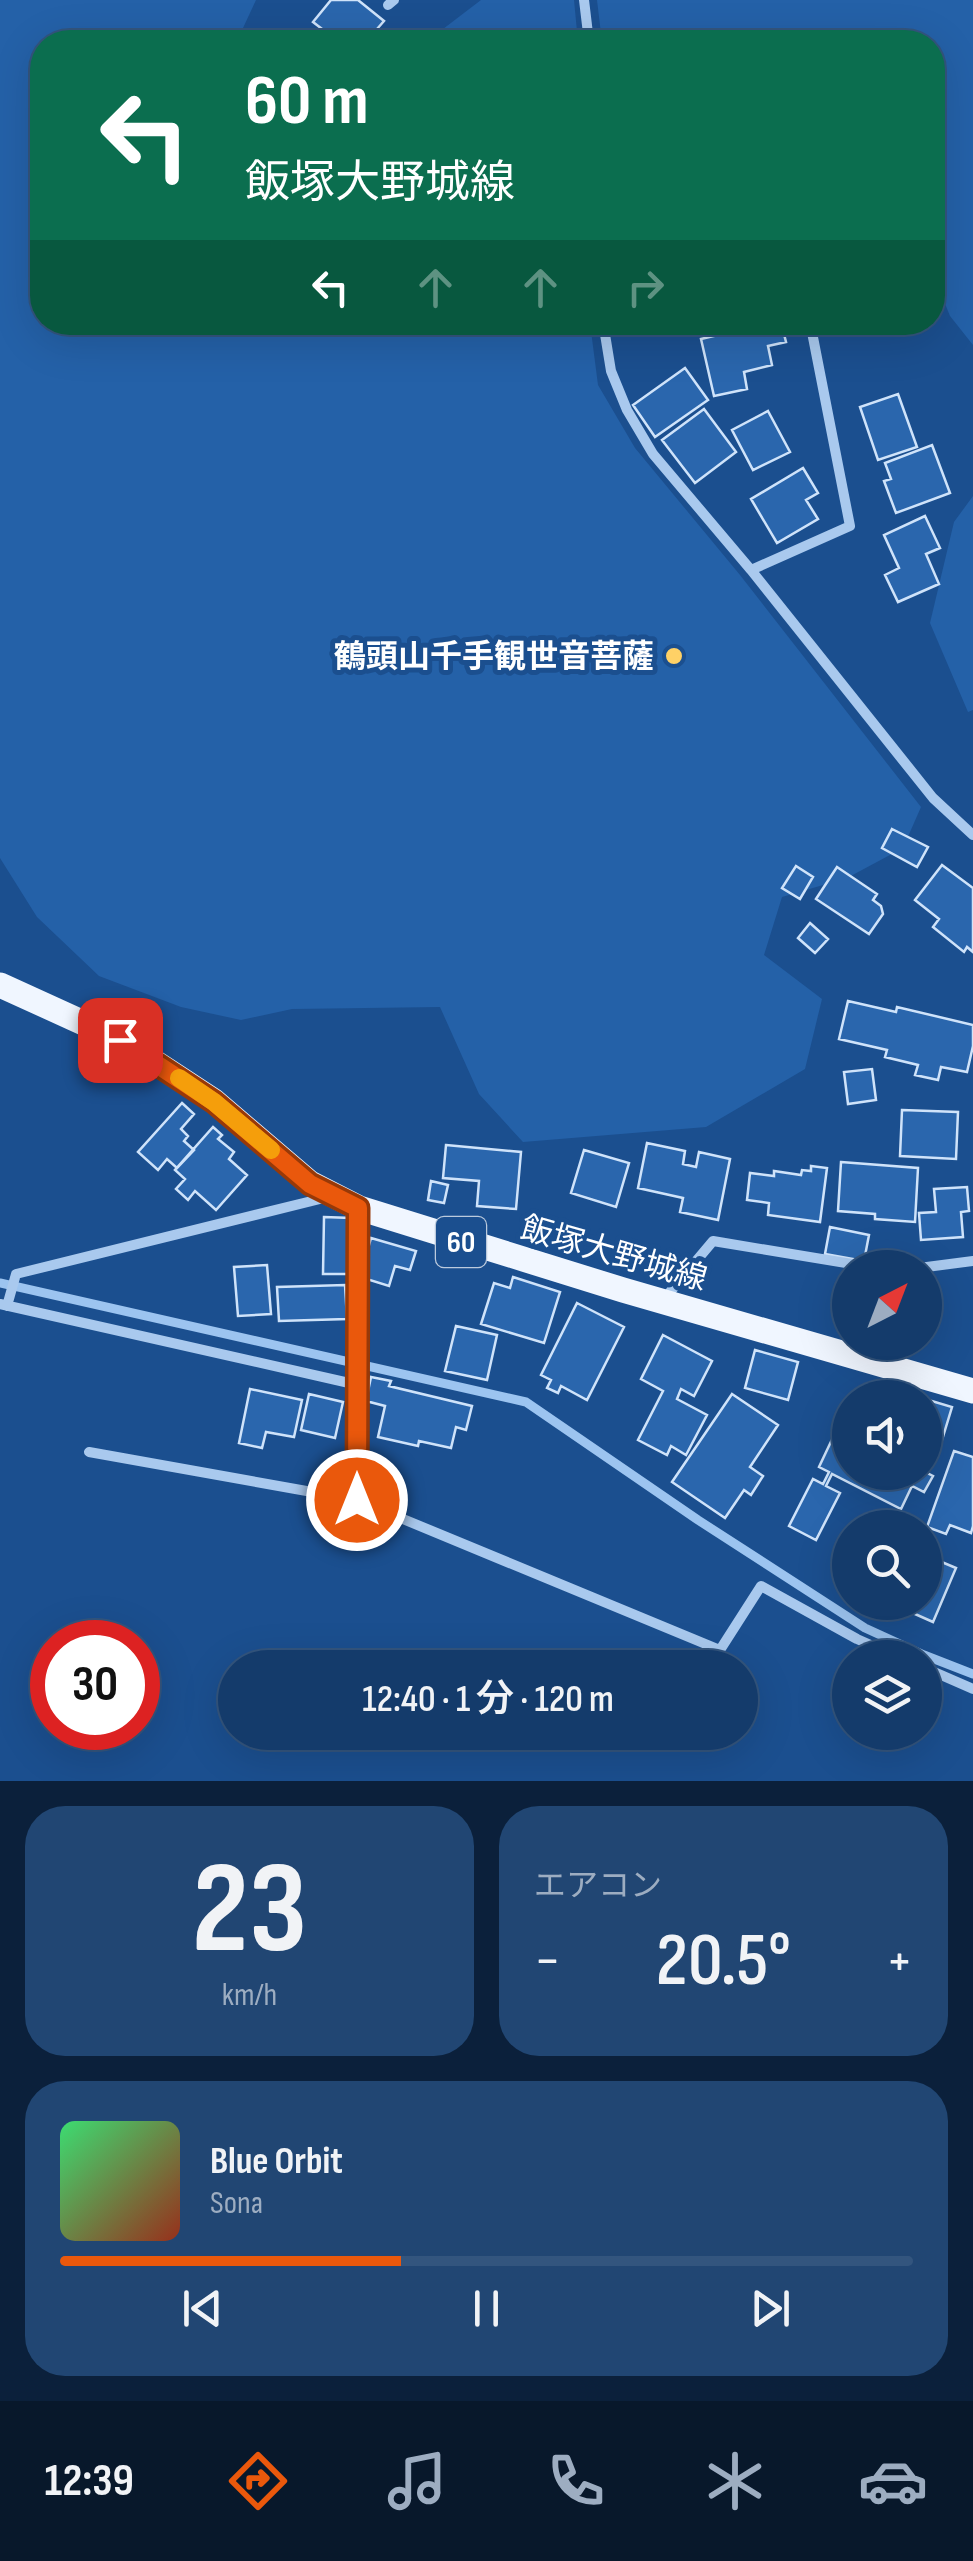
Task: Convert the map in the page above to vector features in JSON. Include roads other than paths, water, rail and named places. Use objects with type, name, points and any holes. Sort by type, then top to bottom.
[{"type":"main road","name":"飯塚大野城線","points":[[0,984],[120,1040],[214,1102],[310,1184],[358,1208],[476,1247],[973,1390]]},
{"type":"street","points":[[584,0],[588,30]]},
{"type":"street","points":[[605,335],[611,371],[627,410],[653,454],[751,570],[932,798],[973,835]]},
{"type":"street","points":[[751,570],[850,526],[813,335]]},
{"type":"street","points":[[334,1196],[16,1274],[4,1305],[358,1385]]},
{"type":"street","points":[[357,1500],[358,1208]]},
{"type":"street","points":[[662,1302],[713,1241],[832,1261]]},
{"type":"street","points":[[942,1265],[973,1261]]},
{"type":"street","points":[[88,1452],[357,1500],[720,1650],[761,1586],[858,1640]]},
{"type":"street","points":[[942,1675],[973,1689]]},
{"type":"waterway","points":[[0,1283],[526,1402],[865,1628],[973,1674]]},
{"type":"place","name":"鶴頭山千手観世音菩薩","points":[[674,656]]}]
